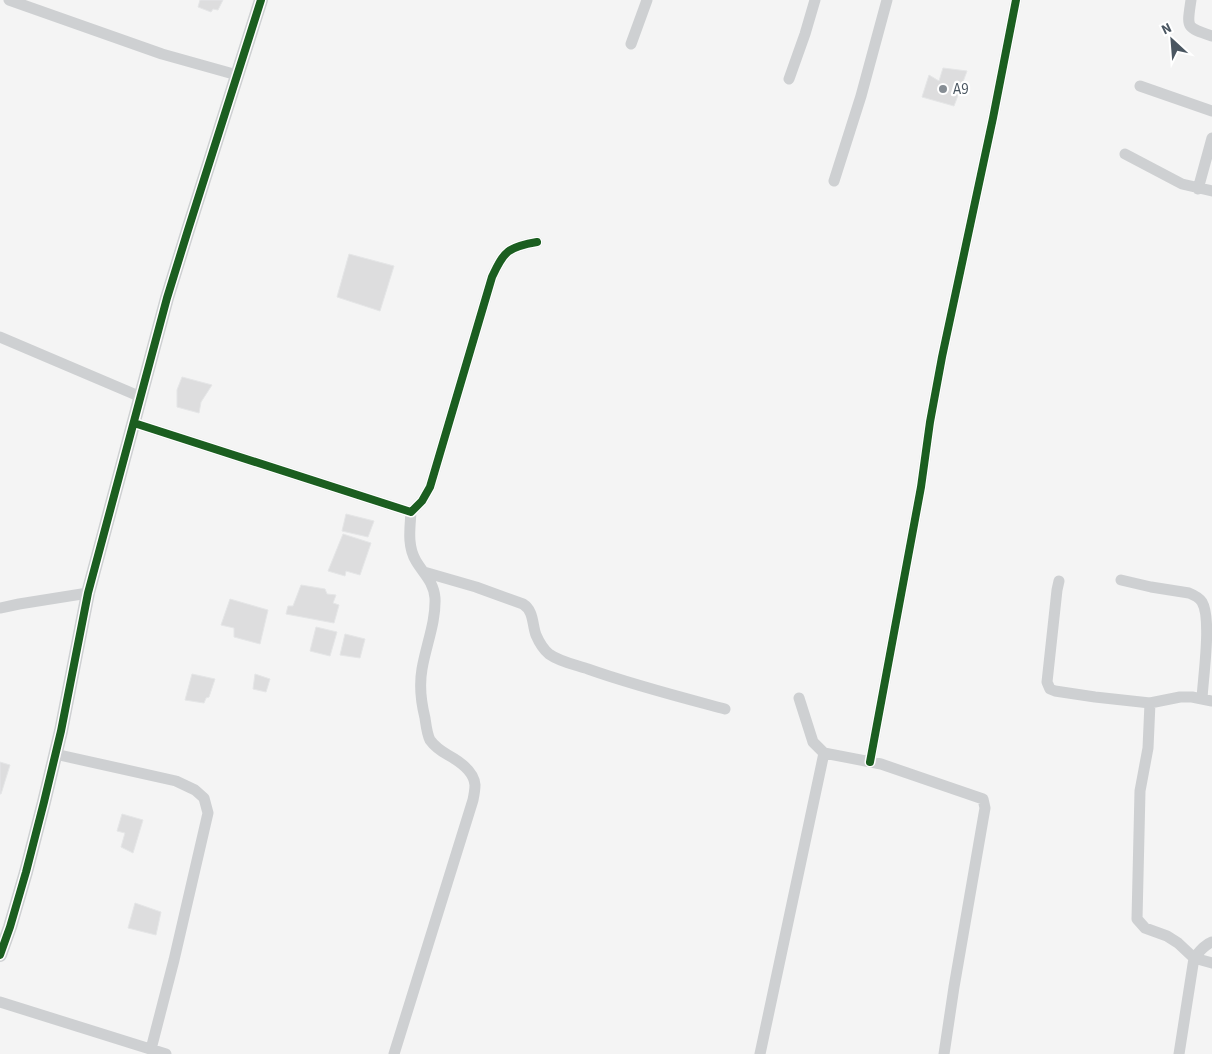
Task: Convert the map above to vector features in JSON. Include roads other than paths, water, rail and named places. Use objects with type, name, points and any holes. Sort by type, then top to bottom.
[{"type":"street","points":[[8,0],[162,54],[237,75]]},
{"type":"street","points":[[0,955],[5,926],[26,872],[61,731],[88,593],[167,298],[261,0]]},
{"type":"street","points":[[631,44],[647,0]]},
{"type":"street","points":[[790,79],[815,0]]},
{"type":"street","points":[[834,181],[861,96],[887,0]]},
{"type":"street","points":[[870,762],[921,487],[940,366],[1016,0]]},
{"type":"street","points":[[1191,0],[1188,17],[1191,27],[1193,30],[1212,36]]},
{"type":"street","points":[[1140,86],[1212,111]]},
{"type":"street","points":[[1198,189],[1212,138]]},
{"type":"street","points":[[1125,154],[1173,179],[1198,189],[1212,191]]},
{"type":"street","points":[[394,1054],[473,800],[475,783],[461,762],[438,749],[430,740],[428,732],[420,693],[420,679],[430,640],[435,596],[431,582],[415,560],[410,547],[411,512],[422,501],[430,488],[492,277],[499,263],[508,252],[518,246],[537,242]]},
{"type":"street","points":[[0,337],[141,397]]},
{"type":"street","points":[[134,423],[411,512]]},
{"type":"street","points":[[424,572],[476,587],[523,604],[531,613],[536,636],[541,645],[555,658],[603,674],[725,709]]},
{"type":"street","points":[[1059,581],[1048,686],[1055,691],[1150,703],[1180,697],[1207,700],[1207,615],[1201,600],[1189,593],[1120,580]]},
{"type":"street","points":[[0,608],[88,593]]},
{"type":"street","points":[[799,698],[814,742],[824,754],[881,764],[983,799],[985,804],[944,1054]]},
{"type":"street","points":[[1150,703],[1148,748],[1140,791],[1137,919],[1145,928],[1168,936],[1194,958],[1212,963]]},
{"type":"street","points":[[55,754],[176,781],[195,790],[204,798],[208,813],[151,1049]]},
{"type":"street","points":[[760,1054],[824,754]]},
{"type":"street","points":[[1179,1054],[1194,958],[1202,948],[1212,942]]},
{"type":"street","points":[[0,1002],[166,1054]]},
{"type":"place","name":"A9","points":[[943,89]]}]
